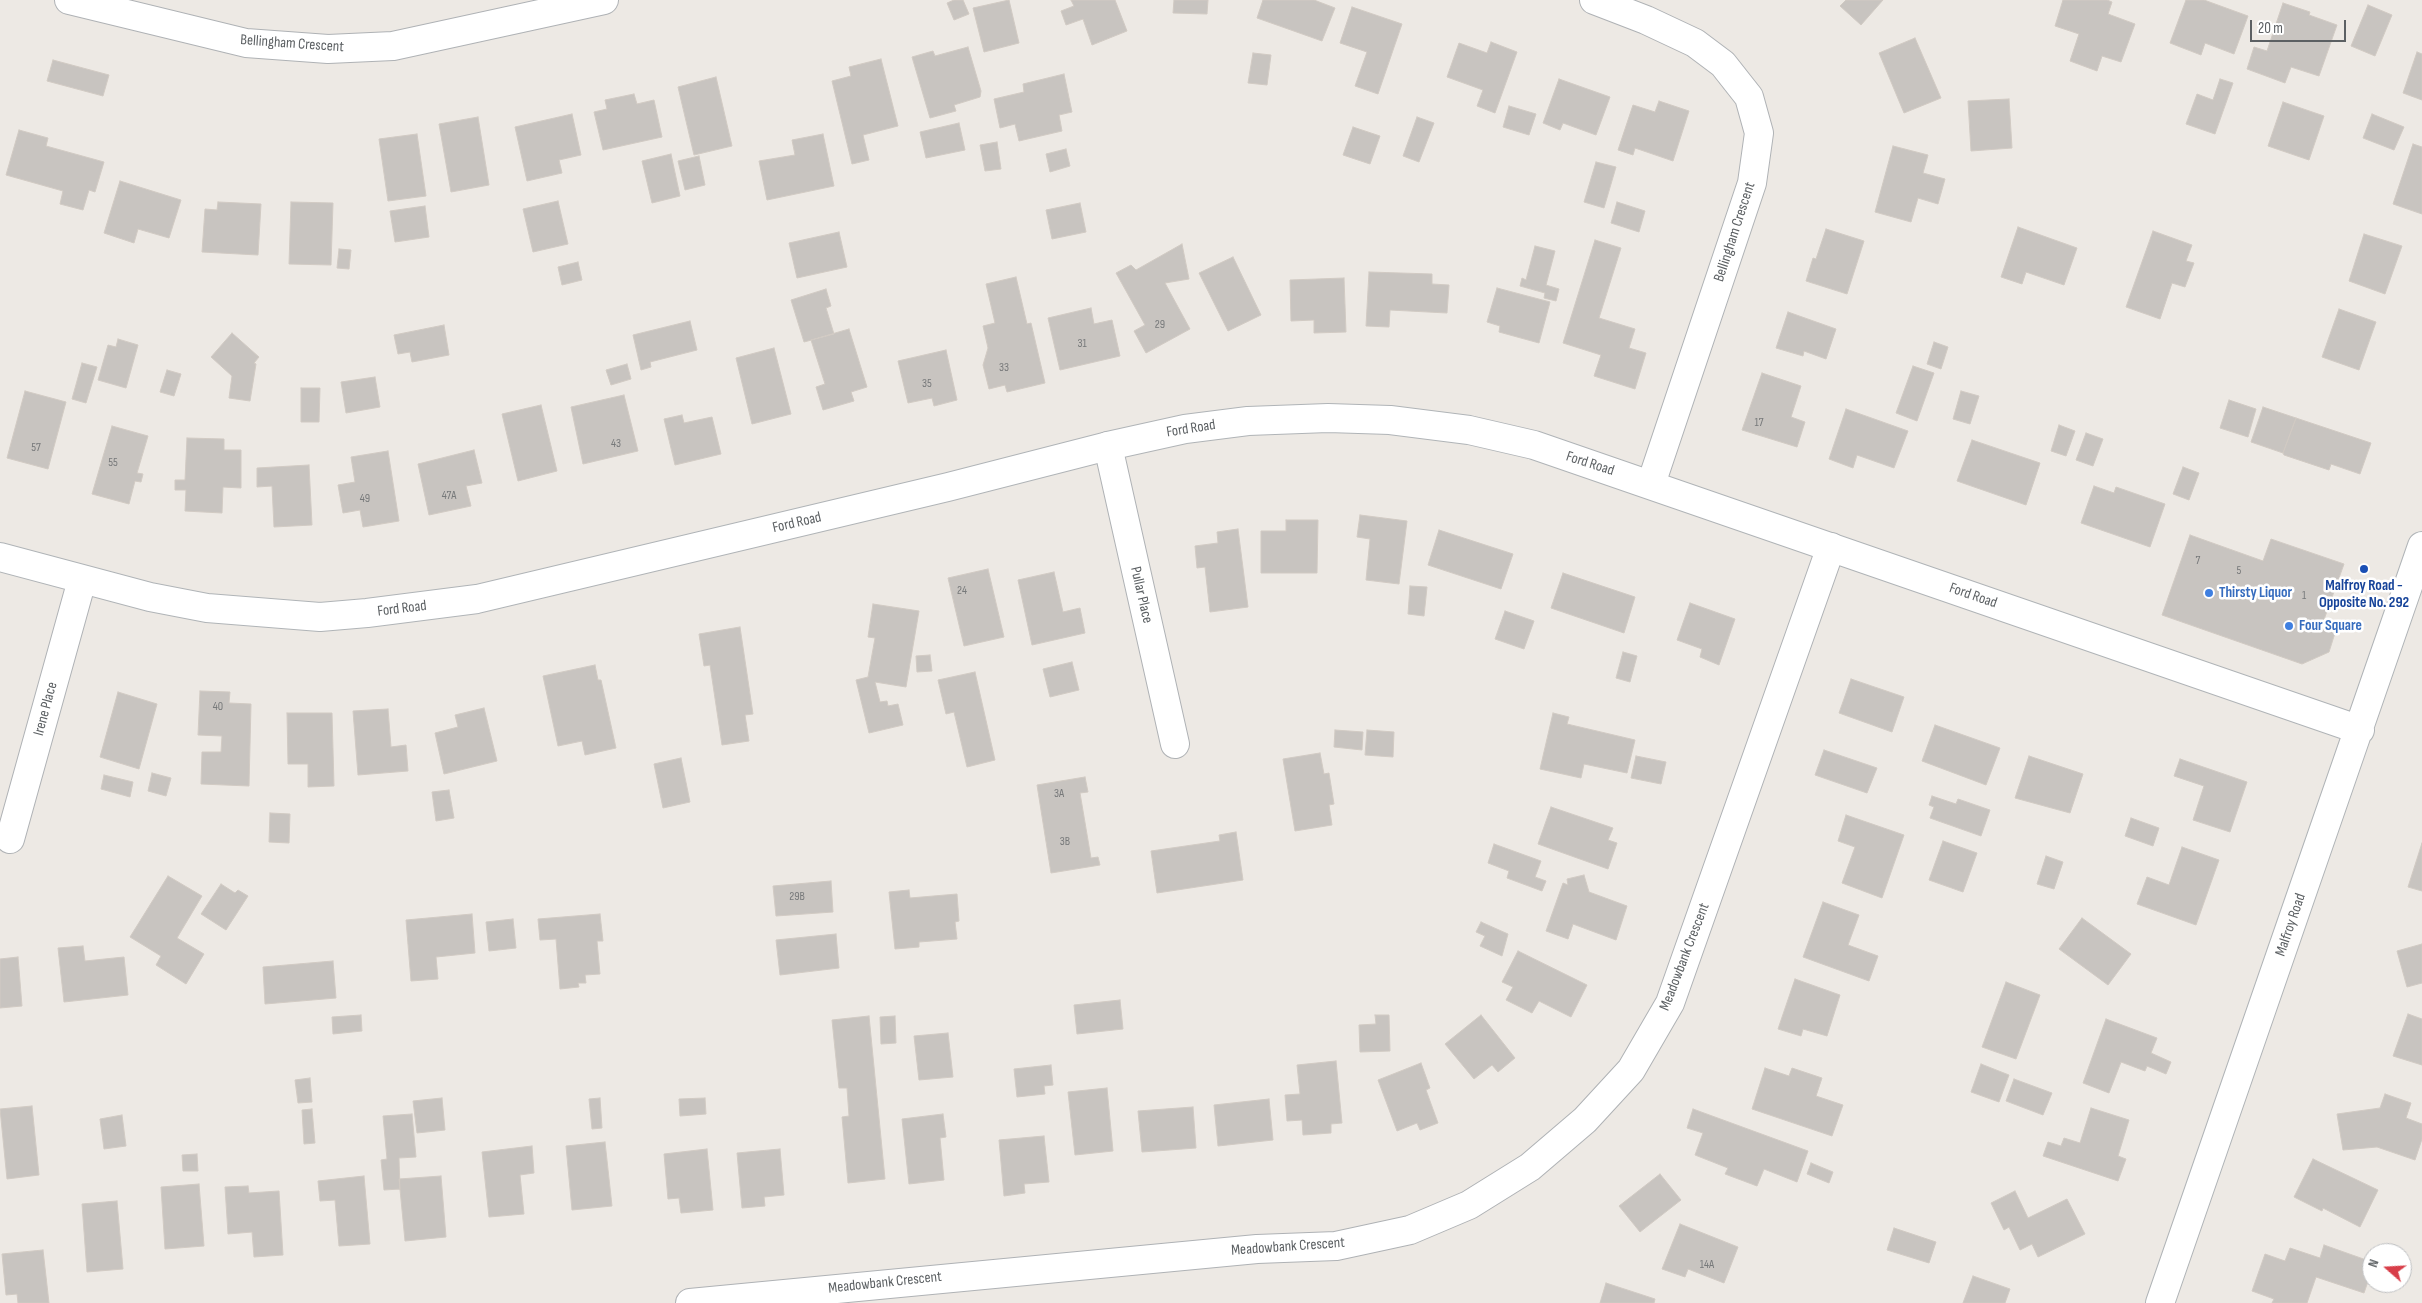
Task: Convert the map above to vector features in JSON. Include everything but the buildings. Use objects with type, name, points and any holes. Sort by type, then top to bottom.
[{"type":"street","name":"Bellingham Crescent","points":[[84,2],[246,43],[328,49],[393,46],[604,0]]},
{"type":"street","name":"Bellingham Crescent","points":[[1594,0],[1646,20],[1695,43],[1723,64],[1749,97],[1759,133],[1752,183],[1650,484]]},
{"type":"street","name":"Ford Road","points":[[0,557],[150,597],[207,608],[320,617],[420,608],[477,599],[948,487],[1108,446],[1186,429],[1248,421],[1328,418],[1390,420],[1468,430],[1534,445],[2360,730]]},
{"type":"street","name":"Pullar Place","points":[[1108,446],[1174,744]]},
{"type":"street","name":"Meadowbank Crescent","points":[[690,1303],[889,1293],[1257,1249],[1336,1246],[1410,1230],[1469,1205],[1530,1167],[1585,1120],[1631,1070],[1670,1003],[1831,546]]},
{"type":"street","name":"Malfroy Road","points":[[2160,1303],[2360,730],[2422,546]]},
{"type":"street","name":"Irene Place","points":[[10,839],[82,580]]},
{"type":"place","name":"Malfroy Road - Opposite No. 292","points":[[2364,569]]},
{"type":"place","name":"Thirsty Liquor","points":[[2209,593]]},
{"type":"place","name":"Four Square","points":[[2289,626]]}]
